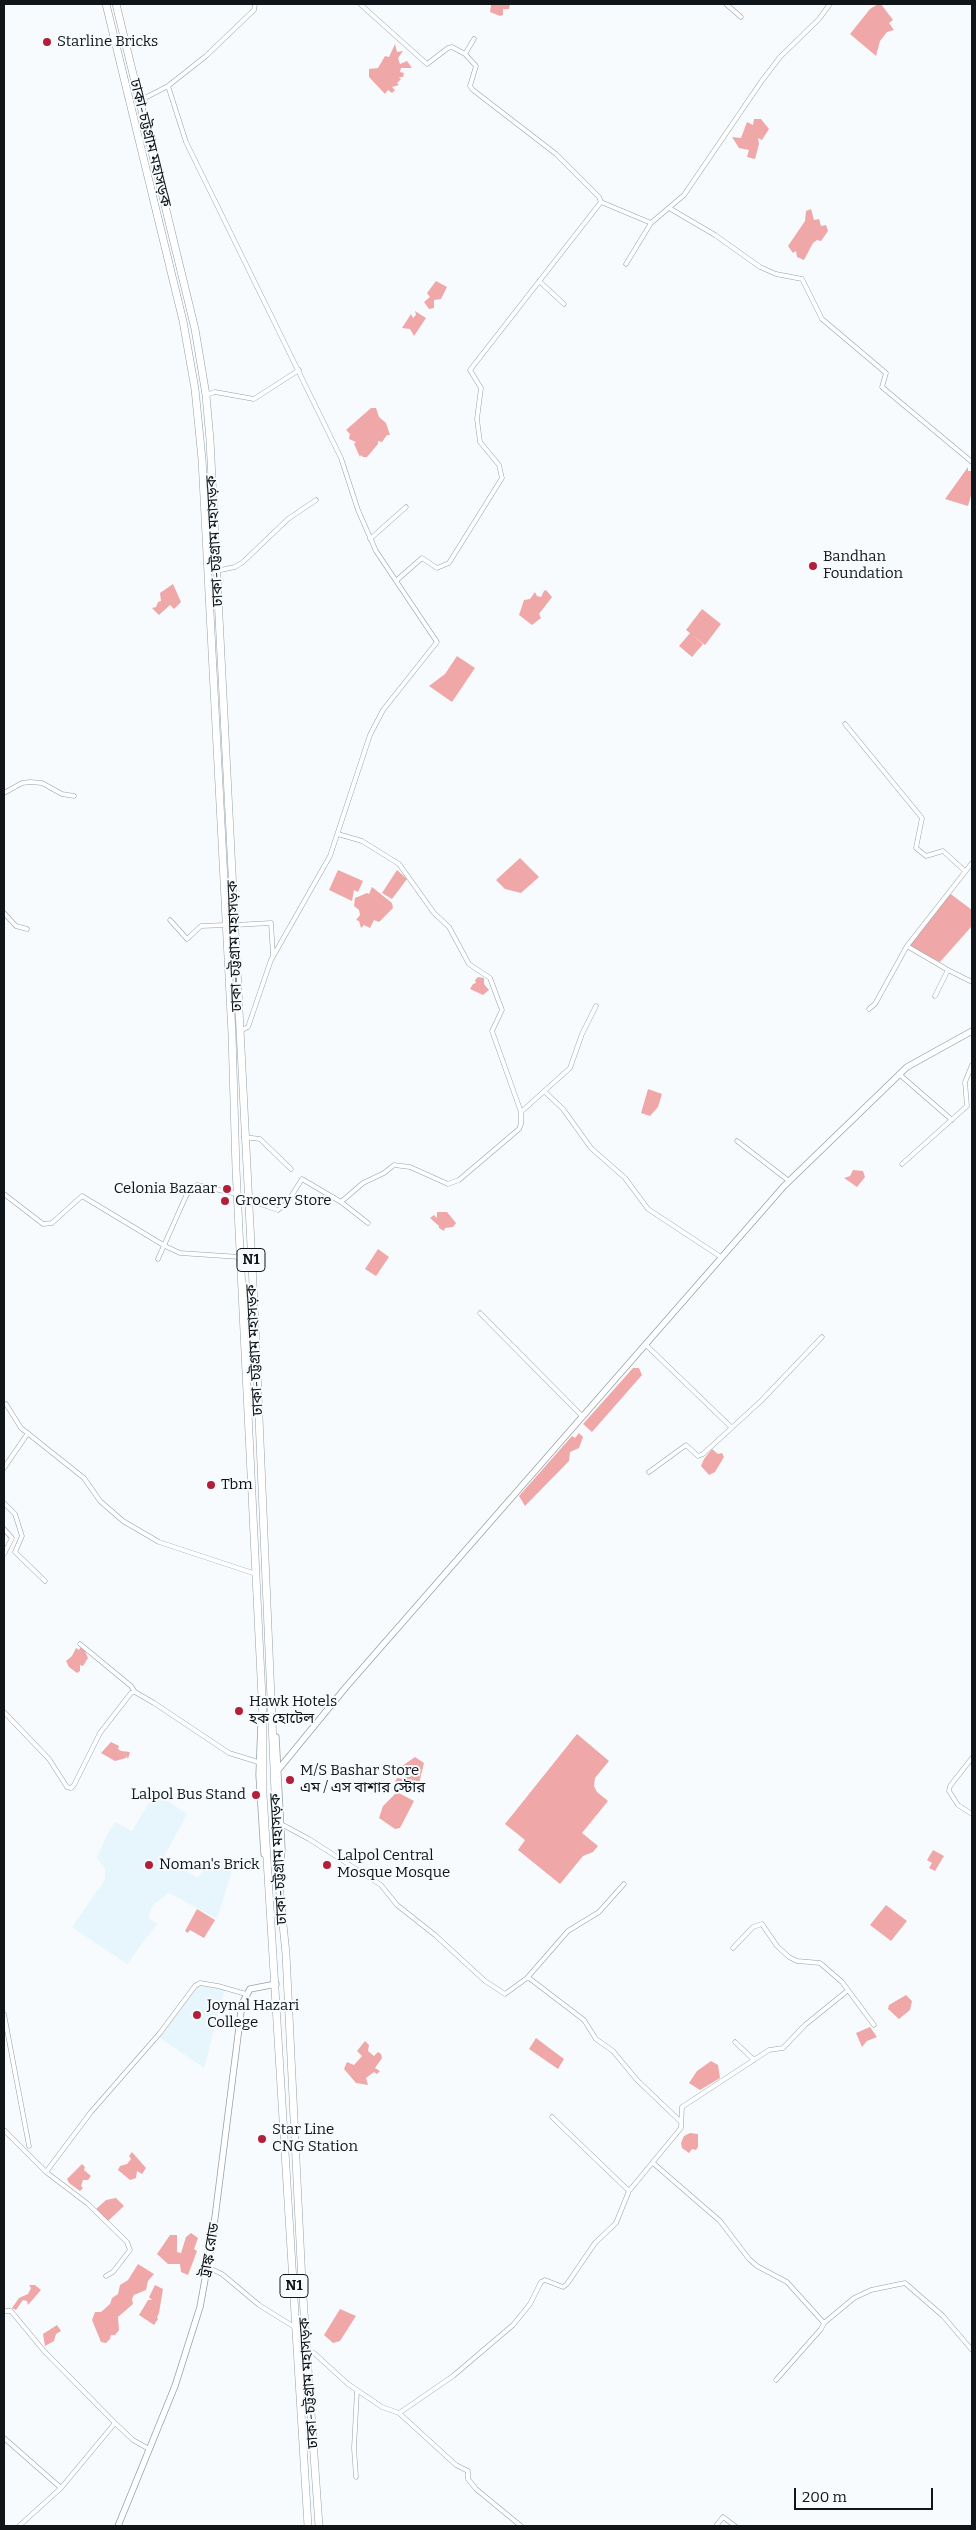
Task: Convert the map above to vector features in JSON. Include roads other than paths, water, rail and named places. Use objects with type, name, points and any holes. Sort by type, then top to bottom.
[{"type":"highway","name":"ঢাকা-চট্টগ্রাম মহাসড়ক","points":[[106,4],[184,321],[196,389],[202,459],[263,1715],[263,1794],[308,2526]]},
{"type":"highway","name":"ঢাকা-চট্টগ্রাম মহাসড়ক","points":[[116,4],[195,329],[206,395],[235,925],[238,1032],[257,1380],[279,1875],[286,1954],[318,2526]]},
{"type":"highway","points":[[245,1366],[251,1372],[256,1367]]},
{"type":"highway","points":[[246,1382],[251,1377],[257,1380]]},
{"type":"highway","points":[[274,1954],[286,1954]]},
{"type":"highway","points":[[279,2047],[285,2053],[291,2047]]},
{"type":"highway","points":[[280,2066],[285,2061],[291,2065]]},
{"type":"main road","points":[[278,1770],[346,1687],[581,1415],[646,1345],[789,1181],[907,1067],[972,1031]]},
{"type":"main road","points":[[263,1715],[259,1732],[258,1762],[261,1832],[264,1862],[269,1873]]},
{"type":"main road","points":[[272,1716],[277,1756],[281,1824],[282,1864],[279,1875]]},
{"type":"main road","points":[[277,1756],[281,1760],[289,1757]]},
{"type":"main road","points":[[246,1994],[250,1990],[276,1984]]},
{"type":"main road","name":"ট্রাঙ্ক রোড","points":[[118,2526],[186,2354],[200,2307],[232,2096],[239,2020],[246,1994]]},
{"type":"street","points":[[139,101],[168,86],[206,56],[254,10],[255,4]]},
{"type":"street","points":[[360,4],[427,64],[448,48],[452,47],[465,54],[476,66],[470,86],[473,90],[556,154],[599,196],[601,202],[651,223]]},
{"type":"street","points":[[726,4],[741,17]]},
{"type":"street","points":[[626,264],[651,223],[684,195],[780,57],[819,19],[830,4]]},
{"type":"street","points":[[465,54],[474,39]]},
{"type":"street","points":[[168,86],[186,142],[341,458],[370,539],[376,551],[437,642],[383,710],[370,735],[330,856],[273,957],[248,1027],[238,1032]]},
{"type":"street","points":[[397,580],[422,558],[437,568],[449,563],[502,478],[499,466],[480,442],[477,419],[481,388],[470,370],[601,202]]},
{"type":"street","points":[[669,208],[715,235],[760,267],[776,274],[802,279],[822,318],[886,373],[882,387],[972,462]]},
{"type":"street","points":[[539,281],[564,304]]},
{"type":"street","points":[[206,395],[215,392],[254,399],[299,370]]},
{"type":"street","points":[[216,571],[235,567],[243,562],[288,519],[316,500]]},
{"type":"street","points":[[370,539],[406,507]]},
{"type":"street","points":[[845,724],[922,818],[916,848],[926,856],[943,851],[965,870]]},
{"type":"street","points":[[4,793],[22,782],[30,782],[42,783],[62,794],[74,796]]},
{"type":"street","points":[[338,834],[362,841],[399,864],[434,913],[448,927],[469,964],[490,978],[502,1010],[492,1031],[522,1119],[519,1129],[459,1180],[444,1183],[410,1167],[394,1165],[384,1173],[363,1183],[341,1202]]},
{"type":"street","points":[[869,1009],[875,1004],[907,946],[972,863]]},
{"type":"street","points":[[4,913],[16,926],[27,929]]},
{"type":"street","points":[[170,920],[187,939],[201,926],[226,925]]},
{"type":"street","points":[[235,925],[271,923],[273,957]]},
{"type":"street","points":[[907,946],[972,982]]},
{"type":"street","points":[[935,996],[948,970]]},
{"type":"street","points":[[521,1112],[570,1068],[582,1034],[596,1006]]},
{"type":"street","points":[[902,1164],[967,1106],[965,1082],[972,1066]]},
{"type":"street","points":[[900,1074],[952,1120]]},
{"type":"street","points":[[545,1092],[563,1108],[592,1148],[625,1178],[648,1209],[721,1257]]},
{"type":"street","points":[[244,1137],[260,1139],[291,1169]]},
{"type":"street","points":[[737,1141],[789,1181]]},
{"type":"street","points":[[247,1199],[278,1210],[287,1203],[302,1179],[341,1202],[368,1223]]},
{"type":"street","points":[[158,1259],[186,1196],[192,1187],[197,1185],[238,1194]]},
{"type":"street","points":[[4,1194],[43,1224],[52,1223],[82,1196],[180,1253],[240,1257]]},
{"type":"street","points":[[480,1313],[581,1415]]},
{"type":"street","points":[[649,1472],[686,1445],[698,1456],[703,1454],[761,1402],[822,1336]]},
{"type":"street","points":[[646,1345],[732,1427]]},
{"type":"street","points":[[6,1404],[21,1428],[84,1478],[100,1501],[134,1528],[159,1542],[256,1574]]},
{"type":"street","points":[[4,1468],[28,1433]]},
{"type":"street","points":[[4,1503],[15,1514],[22,1536],[15,1552],[45,1580]]},
{"type":"street","points":[[4,1529],[12,1538],[5,1548],[4,1554]]},
{"type":"street","points":[[80,1644],[132,1686],[135,1692],[154,1702],[229,1753],[258,1762]]},
{"type":"street","points":[[4,1712],[49,1759],[63,1784],[71,1788],[100,1733],[131,1694],[135,1692]]},
{"type":"street","points":[[972,1758],[950,1786],[949,1791],[958,1805],[972,1814]]},
{"type":"street","points":[[281,1824],[309,1839],[380,1885],[397,1905],[435,1935],[485,1981],[505,1994],[526,1978],[568,1931],[593,1917],[624,1884]]},
{"type":"street","points":[[733,1948],[753,1927],[762,1924],[777,1946],[789,1957],[797,1961],[820,1963],[842,1982],[874,2025]]},
{"type":"street","points":[[526,1978],[584,2020],[596,2039],[613,2052],[636,2080],[681,2122]]},
{"type":"street","points":[[46,2172],[91,2112],[160,2033],[194,1986],[200,1984],[218,1986],[246,1994]]},
{"type":"street","points":[[399,2413],[453,2376],[513,2325],[530,2304],[541,2282],[545,2280],[563,2287],[567,2284],[595,2243],[616,2223],[629,2191],[681,2128],[682,2107],[769,2050],[783,2048],[805,2025],[847,1991]]},
{"type":"street","points":[[4,2014],[29,2146]]},
{"type":"street","points":[[736,2042],[754,2060]]},
{"type":"street","points":[[552,2117],[629,2191]]},
{"type":"street","points":[[4,2130],[46,2172],[88,2204],[127,2242],[130,2250],[113,2272],[106,2276]]},
{"type":"street","points":[[653,2163],[720,2221],[749,2259],[787,2282],[824,2323]]},
{"type":"street","points":[[207,2267],[222,2274],[266,2309],[296,2328]]},
{"type":"street","points":[[776,2380],[821,2329],[824,2323],[854,2298],[871,2290],[905,2283],[943,2316],[972,2350]]},
{"type":"street","points":[[4,2311],[11,2311],[44,2351],[115,2423],[133,2440],[150,2449]]},
{"type":"street","points":[[308,2352],[314,2354],[357,2391],[382,2407],[399,2413],[456,2465],[468,2471],[468,2479],[476,2489],[520,2526]]},
{"type":"street","points":[[356,2477],[354,2448],[357,2391]]},
{"type":"street","points":[[19,2526],[61,2488],[115,2423]]},
{"type":"street","points":[[4,2438],[61,2488]]},
{"type":"street","points":[[716,2526],[723,2518],[735,2526]]},
{"type":"place","name":"Starline Bricks","points":[[47,42]]},
{"type":"place","name":"Bandhan Foundation","points":[[813,566]]},
{"type":"place","name":"Celonia Bazaar","points":[[227,1189]]},
{"type":"place","name":"Grocery Store","points":[[225,1201]]},
{"type":"place","name":"Tbm","points":[[211,1485]]},
{"type":"place","name":"Hawk Hotels হক হোটেল","points":[[239,1711]]},
{"type":"place","name":"M/S Bashar Store এম / এস বাশার স্টোর","points":[[290,1780]]},
{"type":"place","name":"Lalpol Bus Stand","points":[[256,1795]]},
{"type":"place","name":"Noman's Brick","points":[[149,1865]]},
{"type":"place","name":"Lalpol Central Mosque Mosque","points":[[327,1865]]},
{"type":"place","name":"Joynal Hazari College","points":[[197,2015]]},
{"type":"place","name":"Star Line CNG Station","points":[[262,2139]]}]
